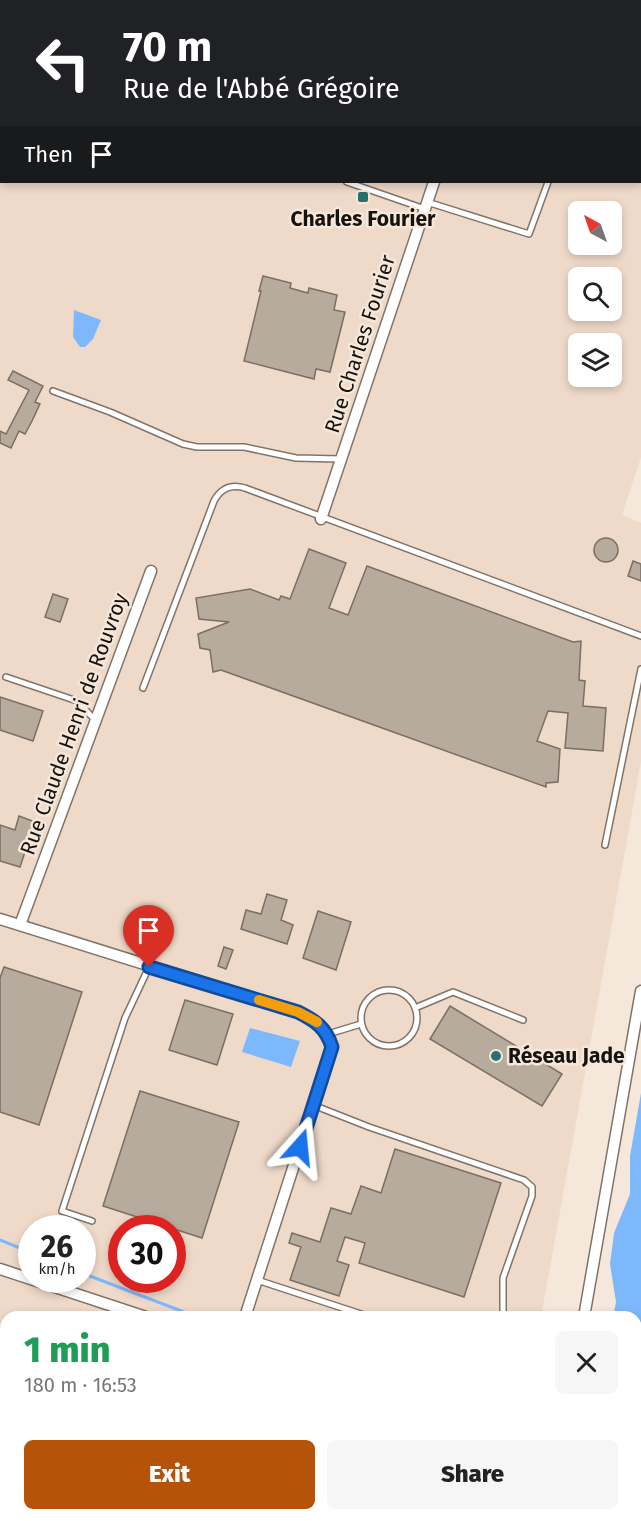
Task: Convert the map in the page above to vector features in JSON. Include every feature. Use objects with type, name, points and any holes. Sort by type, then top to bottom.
[{"type":"street","name":"Rue Charles Fourier","points":[[321,519],[434,183]]},
{"type":"street","name":"Rue Claude Henri de Rouvroy","points":[[20,925],[151,571]]},
{"type":"street","points":[[0,919],[298,1012],[318,1022],[328,1034],[332,1047],[246,1311]]},
{"type":"street","points":[[585,1311],[641,991]]},
{"type":"street","points":[[0,1269],[128,1311]]},
{"type":"lane","points":[[350,183],[529,234],[548,183]]},
{"type":"lane","points":[[53,391],[110,412],[183,444],[197,447],[244,447],[296,458],[342,460]]},
{"type":"lane","points":[[142,688],[210,512],[220,492],[229,487],[239,486],[321,519],[617,625],[641,636]]},
{"type":"lane","points":[[605,845],[641,669]]},
{"type":"lane","points":[[6,677],[77,701],[96,721]]},
{"type":"lane","points":[[74,1215],[62,1211],[125,1018],[149,967]]},
{"type":"lane","points":[[381,990],[398,991],[411,1000],[415,1008],[417,1017],[412,1034],[397,1045],[376,1043],[364,1032],[361,1024],[363,1007],[373,994],[381,990]]},
{"type":"lane","points":[[415,1008],[453,992],[523,1020]]},
{"type":"lane","points":[[328,1034],[361,1024]]},
{"type":"lane","points":[[314,1105],[369,1127],[524,1180],[532,1187],[532,1196],[503,1278],[503,1311]]},
{"type":"lane","points":[[257,1280],[352,1311]]},
{"type":"shaded area","points":[[0,183],[641,183],[641,457],[622,515],[641,523],[641,762],[542,1311],[0,1311]]},
{"type":"water","points":[[74,310],[101,320],[93,339],[85,347],[80,347],[73,337]]},
{"type":"water","points":[[250,1028],[300,1041],[291,1067],[242,1052]]},
{"type":"water","points":[[641,1093],[641,1311],[614,1311],[616,1302],[610,1264],[614,1233],[630,1194],[630,1156]]},
{"type":"building","points":[[263,276],[291,283],[290,288],[308,293],[309,288],[337,295],[334,310],[345,312],[330,372],[316,369],[314,379],[244,361]]},
{"type":"building","points":[[13,371],[43,386],[35,402],[40,404],[32,421],[25,434],[19,431],[11,448],[0,443],[0,431],[6,434],[29,390],[8,380]]},
{"type":"building","points":[[606,538],[615,541],[618,550],[615,559],[606,562],[597,559],[594,550],[597,541]]},
{"type":"building","points":[[309,549],[346,563],[329,608],[348,615],[367,566],[573,642],[581,641],[579,680],[585,681],[583,706],[606,708],[603,751],[565,748],[568,713],[548,711],[537,741],[560,749],[558,782],[546,783],[546,787],[221,670],[213,672],[210,650],[200,648],[198,634],[229,622],[199,619],[196,598],[250,589],[279,600],[281,596],[290,599]]},
{"type":"building","points":[[633,561],[641,564],[641,581],[628,576]]},
{"type":"building","points":[[53,594],[68,599],[60,622],[45,617]]},
{"type":"building","points":[[0,697],[43,711],[33,741],[0,730]]},
{"type":"building","points":[[19,816],[35,822],[20,867],[0,861],[0,825],[15,830]]},
{"type":"building","points":[[267,894],[287,900],[281,920],[293,925],[287,944],[241,929],[246,910],[261,914]]},
{"type":"building","points":[[318,911],[351,922],[336,970],[303,958]]},
{"type":"building","points":[[224,947],[233,950],[226,969],[218,966]]},
{"type":"building","points":[[4,967],[82,992],[39,1125],[0,1112],[0,978]]},
{"type":"building","points":[[185,1000],[233,1014],[217,1065],[169,1050]]},
{"type":"building","name":"Réseau Jade","points":[[450,1006],[562,1074],[542,1106],[430,1039]]},
{"type":"building","points":[[140,1091],[239,1122],[202,1238],[186,1233],[186,1215],[131,1215],[103,1206]]},
{"type":"building","points":[[395,1149],[501,1183],[464,1297],[359,1263],[365,1243],[345,1237],[337,1261],[349,1265],[339,1296],[290,1280],[301,1247],[289,1243],[292,1233],[320,1242],[331,1208],[351,1214],[361,1186],[381,1193]]},
{"type":"waterway","points":[[0,1240],[18,1247]]},
{"type":"waterway","points":[[96,1278],[181,1311]]},
{"type":"slow traffic","points":[[259,1000],[298,1012],[317,1022]]},
{"type":"place","name":"Charles Fourier","points":[[363,197]]},
{"type":"place","name":"Réseau Jade","points":[[496,1056]]},
{"type":"route","points":[[149,967],[298,1012],[318,1022],[328,1034],[332,1047],[300,1147]]}]
